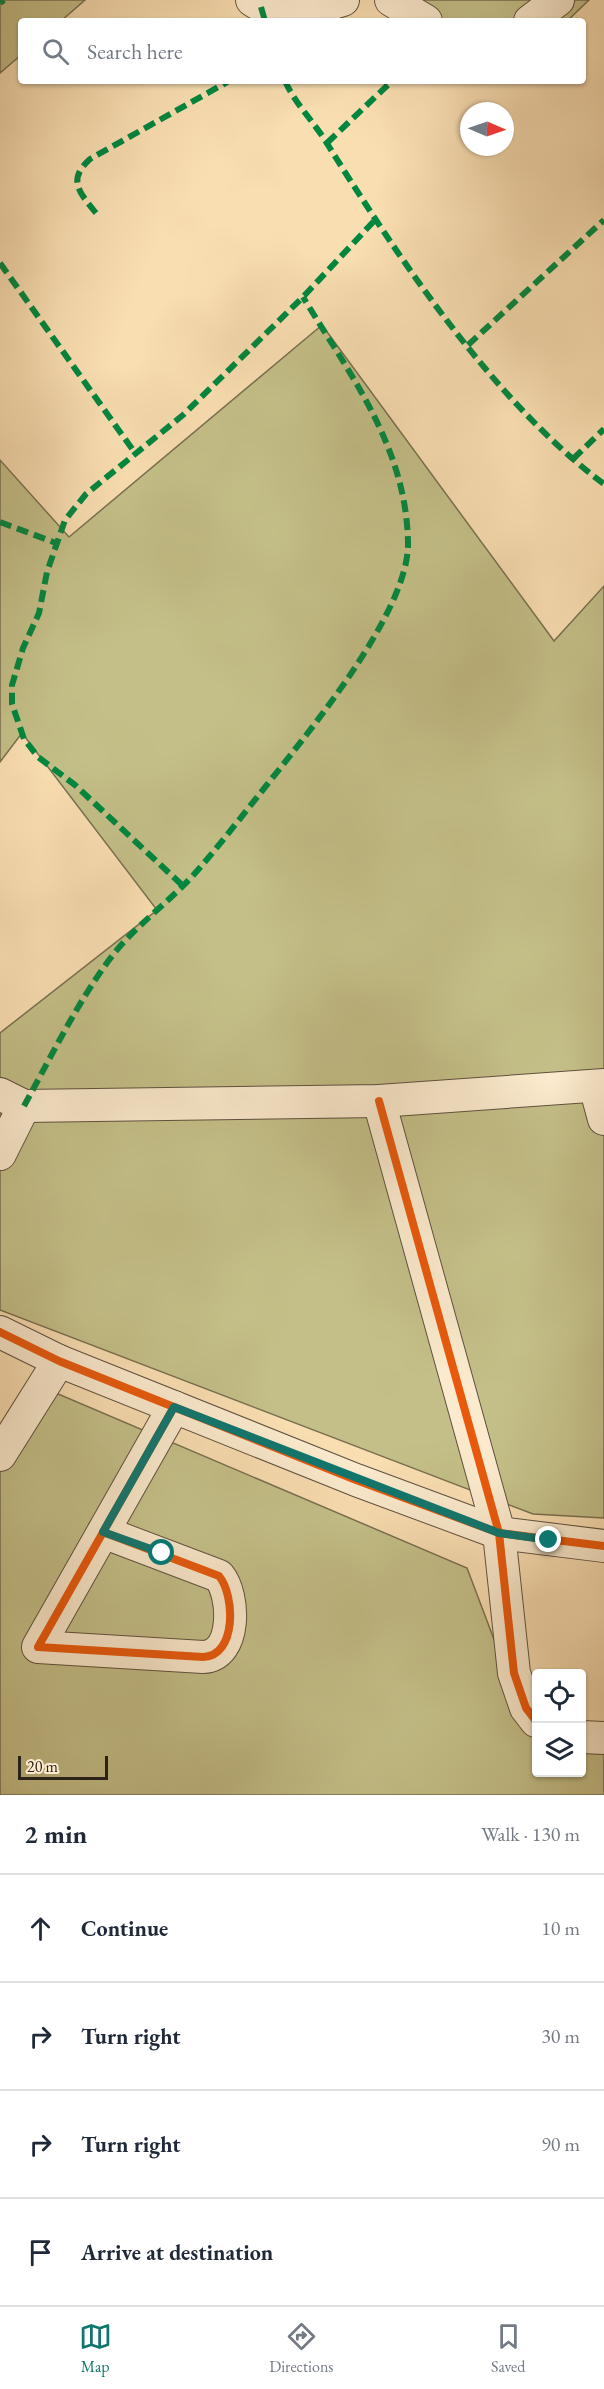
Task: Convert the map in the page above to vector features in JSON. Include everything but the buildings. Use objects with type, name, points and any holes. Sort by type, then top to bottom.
[{"type":"street","points":[[252,0],[261,7],[280,11],[322,7],[343,0]]},
{"type":"street","points":[[391,0],[421,18]]},
{"type":"street","points":[[534,18],[558,0]]},
{"type":"street","points":[[0,1154],[12,1100],[380,1101],[600,1085],[604,1119]]},
{"type":"street","points":[[380,1101],[499,1533],[514,1673],[526,1707],[532,1715]]},
{"type":"street","points":[[0,1332],[59,1361],[499,1533],[604,1546]]},
{"type":"street","points":[[0,1455],[59,1361]]},
{"type":"street","points":[[103,1532],[219,1575],[225,1583],[229,1601],[227,1637],[222,1650],[217,1655],[203,1657],[39,1647],[103,1532],[174,1407]]},
{"type":"street","points":[[586,1737],[604,1738]]},
{"type":"shaded area","points":[[0,0],[85,0],[64,18],[18,18],[18,58],[0,73]]},
{"type":"shaded area","points":[[399,0],[589,0],[570,18],[422,18]]},
{"type":"shaded area","points":[[322,325],[554,641],[604,586],[604,1518],[533,1514],[0,1310],[0,1033],[157,910],[22,733],[0,762],[0,460],[69,537]]},
{"type":"shaded area","points":[[30,1382],[467,1568],[529,1732],[532,1732],[532,1777],[586,1777],[586,1735],[604,1736],[604,1795],[0,1795],[0,1431]]},
{"type":"marked path","points":[[0,3],[4,0]]},
{"type":"marked path","points":[[261,7],[264,18]]},
{"type":"marked path","points":[[96,213],[78,186],[77,180],[83,166],[90,159],[224,84]]},
{"type":"marked path","points":[[287,84],[386,235],[452,327],[525,413],[564,451],[604,484]]},
{"type":"marked path","points":[[327,143],[389,84]]},
{"type":"marked path","points":[[182,885],[75,785],[38,757],[24,739],[12,704],[12,685],[23,648],[39,613],[47,572],[65,520],[86,494],[183,415],[303,297],[375,220]]},
{"type":"marked path","points":[[468,345],[604,220]]},
{"type":"marked path","points":[[0,263],[135,453]]},
{"type":"marked path","points":[[24,1106],[75,1013],[109,960],[130,936],[197,871],[300,743],[350,675],[392,604],[404,571],[408,542],[405,507],[386,443],[356,383],[303,297]]},
{"type":"marked path","points":[[573,459],[604,429]]},
{"type":"marked path","points":[[0,522],[56,543]]},
{"type":"cycle path","points":[[379,1101],[499,1533],[514,1673],[526,1708],[532,1716]]},
{"type":"cycle path","points":[[0,1332],[59,1361],[356,1480],[499,1533],[604,1546]]},
{"type":"cycle path","points":[[103,1532],[219,1576],[228,1597],[230,1610],[230,1623],[222,1647],[214,1654],[203,1657],[38,1647],[174,1407]]},
{"type":"route","points":[[162,1553],[103,1532],[174,1407],[356,1480],[499,1533],[549,1540]]}]
